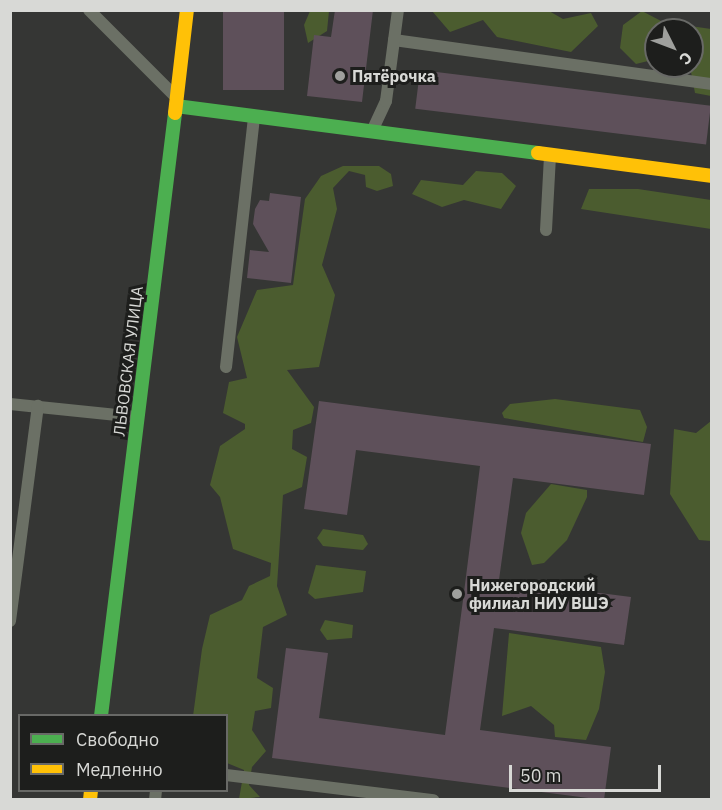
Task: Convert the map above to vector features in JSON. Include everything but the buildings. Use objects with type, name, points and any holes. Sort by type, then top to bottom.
[{"type":"main road","name":"ЛЬВОВСКАЯ УЛИЦА","points":[[101,714],[187,10]]},
{"type":"main road","points":[[176,102],[254,117],[711,176]]},
{"type":"lane","points":[[89,10],[176,102]]},
{"type":"lane","points":[[371,132],[386,101],[398,10]]},
{"type":"lane","points":[[394,40],[711,84]]},
{"type":"lane","points":[[226,367],[254,117]]},
{"type":"lane","points":[[546,230],[550,155]]},
{"type":"lane","points":[[10,404],[138,417]]},
{"type":"lane","points":[[10,621],[38,406]]},
{"type":"lane","points":[[228,775],[434,800]]},
{"type":"green space","points":[[310,11],[329,11],[327,31],[308,43],[304,25]]},
{"type":"green space","points":[[432,11],[549,11],[563,19],[591,13],[598,26],[571,52],[497,37],[483,20],[450,32]]},
{"type":"green space","points":[[642,11],[655,18],[644,18],[644,62],[636,64],[620,48],[623,25]]},
{"type":"green space","points":[[704,28],[711,29],[711,96],[695,93],[692,78],[704,78]]},
{"type":"green space","points":[[343,166],[379,166],[391,174],[393,186],[377,191],[366,187],[365,175],[349,171],[333,188],[337,209],[322,265],[335,295],[319,367],[287,370],[314,407],[311,423],[293,430],[292,449],[307,457],[302,487],[283,495],[277,586],[287,615],[263,627],[257,678],[273,688],[271,708],[255,711],[252,730],[266,751],[252,767],[249,785],[260,797],[239,799],[244,770],[228,763],[228,714],[193,714],[202,649],[210,615],[242,600],[249,586],[270,576],[271,563],[233,549],[220,497],[210,485],[220,446],[245,429],[245,424],[223,413],[229,382],[247,378],[237,337],[257,290],[293,285],[305,199],[321,176]]},
{"type":"green space","points":[[476,171],[502,173],[516,186],[501,209],[464,200],[442,207],[412,194],[421,180],[463,185]]},
{"type":"green space","points":[[589,189],[638,189],[711,200],[711,229],[581,209]]},
{"type":"green space","points":[[555,399],[640,410],[647,427],[643,442],[504,418],[502,413],[510,404]]},
{"type":"green space","points":[[711,421],[711,541],[699,540],[670,494],[674,429],[696,433]]},
{"type":"green space","points":[[551,484],[587,490],[587,497],[567,540],[544,563],[532,565],[521,533],[526,513]]},
{"type":"green space","points":[[323,529],[363,535],[368,544],[363,550],[323,546],[317,538]]},
{"type":"green space","points":[[316,565],[366,571],[363,592],[315,599],[308,593]]},
{"type":"green space","points":[[325,620],[353,625],[352,638],[327,640],[320,630]]},
{"type":"green space","points":[[509,633],[601,647],[605,672],[599,709],[586,740],[555,737],[554,725],[531,706],[502,716]]},
{"type":"traffic: fast","points":[[176,106],[538,153]]},
{"type":"traffic: fast","points":[[101,714],[175,113]]},
{"type":"traffic: slow","points":[[175,113],[187,10]]},
{"type":"traffic: slow","points":[[538,153],[712,176]]},
{"type":"traffic: slow","points":[[90,800],[91,792]]},
{"type":"place","name":"Пятёрочка","points":[[340,76]]},
{"type":"place","name":"Нижегородский филиал НИУ ВШЭ","points":[[457,594]]}]
